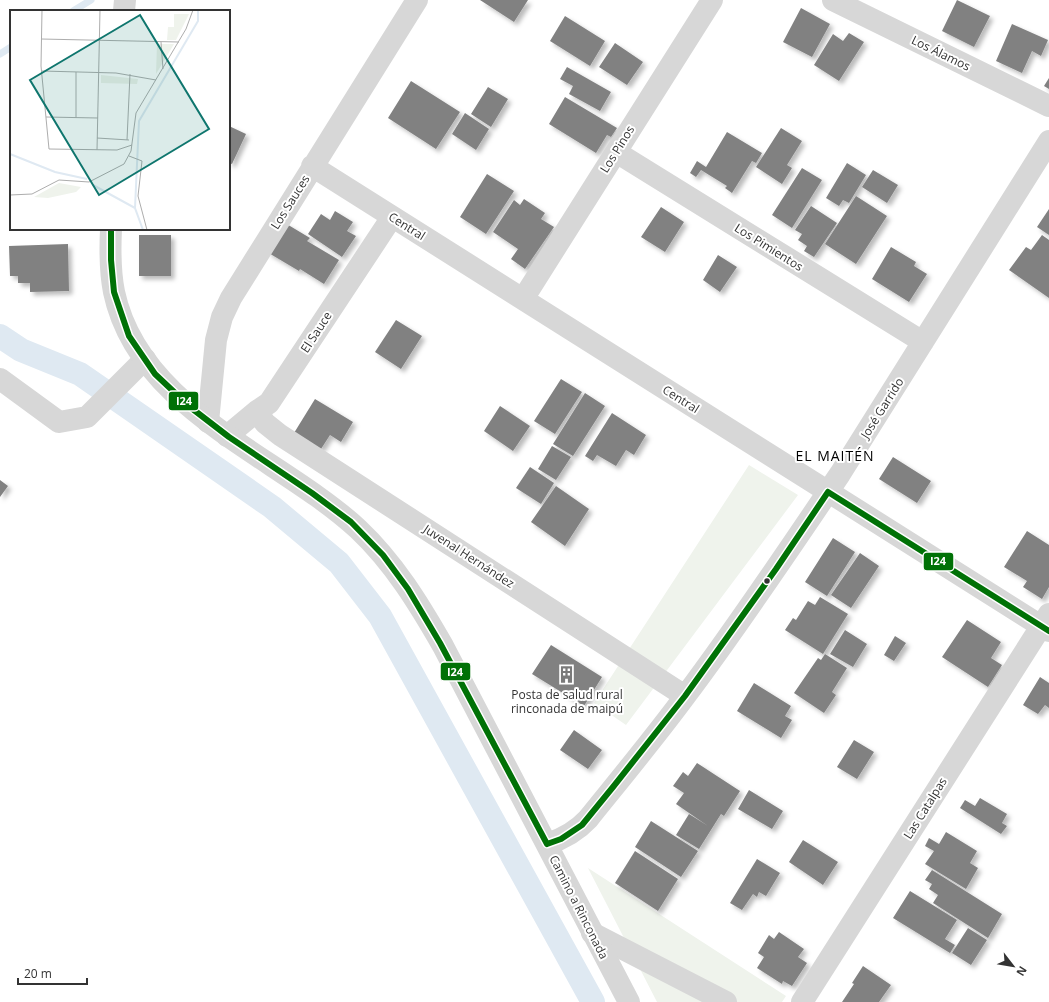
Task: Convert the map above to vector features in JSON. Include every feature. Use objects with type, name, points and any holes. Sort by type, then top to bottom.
[{"type":"street","points":[[124,10],[125,0]]},
{"type":"street","name":"Los Sauces","points":[[208,422],[216,340],[222,318],[231,298],[417,0]]},
{"type":"street","name":"Los Pinos","points":[[523,299],[712,0]]},
{"type":"street","name":"Los Álamos","points":[[833,0],[1049,106]]},
{"type":"street","name":"José Garrido","points":[[547,844],[561,839],[575,831],[588,819],[685,696],[776,569],[828,492],[1049,141]]},
{"type":"street","name":"Los Pimientos","points":[[616,152],[923,342]]},
{"type":"street","name":"Central","points":[[312,166],[828,492],[1046,624]]},
{"type":"street","name":"El Sauce","points":[[227,436],[269,403],[392,217]]},
{"type":"street","name":"Camino a Rinconada","points":[[111,230],[110,252],[114,292],[125,326],[144,359],[172,390],[208,422],[334,508],[372,543],[403,580],[422,609],[443,646],[547,844],[592,934],[629,1002]]},
{"type":"street","points":[[0,379],[59,422],[87,417],[144,359]]},
{"type":"street","name":"Juvenal Hernández","points":[[257,411],[265,423],[280,435],[685,696]]},
{"type":"street","name":"Las Catalpas","points":[[802,1002],[1046,624]]},
{"type":"street","points":[[592,934],[726,1002]]},
{"type":"shaded area","points":[[749,465],[798,495],[626,725],[594,703]]},
{"type":"shaded area","points":[[588,868],[786,996],[782,1002],[657,1002]]},
{"type":"building","points":[[480,0],[528,0],[514,22]]},
{"type":"building","points":[[957,0],[990,16],[974,47],[942,31]]},
{"type":"building","points":[[801,8],[830,24],[812,57],[783,42]]},
{"type":"building","points":[[565,16],[605,41],[590,66],[550,41]]},
{"type":"building","points":[[1012,24],[1048,40],[1041,56],[1032,51],[1022,73],[996,61]]},
{"type":"building","points":[[849,33],[864,42],[839,81],[814,65],[833,34],[843,41]]},
{"type":"building","points":[[615,43],[643,62],[627,85],[599,67]]},
{"type":"building","points":[[567,67],[611,92],[600,111],[569,94],[573,86],[560,79]]},
{"type":"building","points":[[1049,78],[1049,89],[1044,86]]},
{"type":"building","points":[[411,81],[460,112],[436,149],[388,118]]},
{"type":"building","points":[[488,87],[508,99],[491,127],[471,114]]},
{"type":"building","points":[[565,97],[617,128],[611,137],[607,135],[596,153],[549,124]]},
{"type":"building","points":[[465,113],[489,129],[476,150],[452,134]]},
{"type":"building","points":[[230,126],[246,134],[232,164],[230,163]]},
{"type":"building","points":[[781,128],[802,141],[787,165],[792,168],[782,184],[756,167]]},
{"type":"building","points":[[727,132],[762,153],[756,163],[752,161],[732,193],[725,188],[727,186],[701,170],[696,177],[690,173],[697,161],[706,167]]},
{"type":"building","points":[[847,163],[866,175],[849,203],[843,200],[839,206],[826,198]]},
{"type":"building","points":[[802,168],[822,180],[792,228],[772,215]]},
{"type":"building","points":[[873,170],[898,185],[887,203],[862,187]]},
{"type":"building","points":[[487,174],[514,191],[486,234],[460,217]]},
{"type":"building","points":[[856,196],[887,216],[856,264],[825,244]]},
{"type":"building","points":[[524,199],[545,213],[541,219],[554,227],[525,269],[511,259],[518,249],[493,232],[514,200],[520,205]]},
{"type":"building","points":[[811,206],[837,223],[814,257],[804,251],[807,246],[798,240],[802,234],[795,230]]},
{"type":"building","points":[[661,207],[684,222],[665,252],[641,237]]},
{"type":"building","points":[[1049,209],[1049,235],[1037,227]]},
{"type":"building","points":[[335,211],[353,222],[347,231],[356,236],[342,257],[308,234],[321,214],[330,220]]},
{"type":"building","points":[[285,223],[310,238],[307,241],[339,260],[324,284],[300,269],[299,271],[267,252]]},
{"type":"building","points":[[139,235],[171,235],[171,276],[139,276]]},
{"type":"building","points":[[1042,235],[1049,240],[1049,298],[1009,270],[1026,247],[1031,250]]},
{"type":"building","points":[[68,244],[69,291],[30,292],[30,283],[18,283],[18,276],[10,276],[9,246]]},
{"type":"building","points":[[891,247],[916,262],[914,266],[927,274],[909,302],[872,279]]},
{"type":"building","points":[[718,255],[737,267],[720,292],[703,280]]},
{"type":"building","points":[[396,320],[422,336],[401,369],[375,352]]},
{"type":"building","points":[[561,379],[582,392],[555,434],[534,421]]},
{"type":"building","points":[[585,393],[605,406],[573,456],[553,444]]},
{"type":"building","points":[[315,399],[353,422],[341,442],[330,435],[321,449],[294,433]]},
{"type":"building","points":[[500,406],[530,426],[513,451],[484,431]]},
{"type":"building","points":[[612,413],[646,435],[634,455],[626,450],[616,466],[597,455],[593,461],[585,456]]},
{"type":"building","points":[[552,446],[571,457],[556,480],[538,469]]},
{"type":"building","points":[[893,457],[931,481],[917,503],[879,479]]},
{"type":"building","points":[[530,467],[554,483],[541,504],[516,488]]},
{"type":"building","points":[[0,480],[8,486],[0,497]]},
{"type":"building","points":[[556,486],[589,509],[565,546],[531,522]]},
{"type":"building","points":[[1027,531],[1049,545],[1049,587],[1042,599],[1023,587],[1027,581],[1004,567]]},
{"type":"building","points":[[833,538],[855,552],[827,596],[805,582]]},
{"type":"building","points":[[860,553],[879,566],[851,608],[831,595]]},
{"type":"building","points":[[820,597],[848,614],[823,654],[785,630],[793,618],[796,620],[808,601],[815,605]]},
{"type":"building","points":[[967,620],[1001,642],[991,658],[1002,665],[988,687],[942,657]]},
{"type":"building","points":[[845,630],[867,644],[853,667],[830,654]]},
{"type":"building","points":[[895,636],[906,643],[894,661],[884,655]]},
{"type":"building","name":"Posta de salud rural rinconada de maipú","points":[[551,645],[602,677],[584,706],[532,674]]},
{"type":"building","points":[[825,654],[847,668],[832,692],[836,695],[824,713],[794,693],[818,658],[821,660]]},
{"type":"building","points":[[1040,677],[1049,683],[1049,708],[1045,705],[1038,714],[1023,705]]},
{"type":"building","points":[[754,683],[791,706],[785,716],[792,720],[781,738],[737,711]]},
{"type":"building","points":[[574,730],[602,750],[588,769],[560,750]]},
{"type":"building","points":[[854,740],[874,752],[857,779],[837,767]]},
{"type":"building","points":[[697,763],[740,791],[724,816],[721,814],[699,849],[676,835],[689,814],[708,826],[676,804],[684,793],[673,786],[683,772],[688,776]]},
{"type":"building","points":[[749,790],[783,811],[772,829],[738,809]]},
{"type":"building","points":[[980,798],[1007,814],[1002,823],[1007,826],[1001,834],[960,808],[965,800],[975,806]]},
{"type":"building","points":[[651,821],[698,851],[681,877],[635,847]]},
{"type":"building","points":[[946,832],[977,851],[970,863],[978,868],[966,889],[925,864],[934,851],[925,846],[929,838],[939,844]]},
{"type":"building","points":[[803,840],[838,862],[823,885],[789,862]]},
{"type":"building","points":[[635,851],[678,879],[658,911],[615,883]]},
{"type":"building","points":[[757,859],[780,873],[766,896],[759,892],[757,897],[753,894],[742,910],[730,903]]},
{"type":"building","points":[[932,870],[1002,914],[988,938],[933,903],[938,895],[929,889],[932,884],[925,880]]},
{"type":"building","points":[[910,891],[957,920],[945,939],[955,945],[950,953],[893,918]]},
{"type":"building","points":[[968,928],[987,940],[971,965],[952,953]]},
{"type":"building","points":[[779,932],[804,949],[798,957],[807,963],[792,986],[783,981],[782,984],[757,968],[764,957],[758,953],[769,935],[774,939]]},
{"type":"building","points":[[863,966],[891,985],[879,1002],[842,1002],[854,984],[852,983]]},
{"type":"waterway","points":[[75,10],[91,0]]},
{"type":"waterway","points":[[0,54],[10,48]]},
{"type":"waterway","points":[[0,336],[21,350],[80,374],[272,507],[339,563],[380,616],[593,1002]]},
{"type":"transit line","name":"I24","points":[[111,230],[111,260],[114,292],[129,336],[155,374],[190,407],[229,437],[312,493],[351,522],[383,555],[408,589],[440,643],[547,844]]},
{"type":"transit line","name":"I24","points":[[828,492],[1049,631]]},
{"type":"transit line","name":"I24","points":[[547,844],[561,839],[582,825],[613,787],[685,696],[776,569],[828,492]]},
{"type":"place","name":"Posta de salud rural rinconada de maipú","points":[[567,675]]},
{"type":"district","name":"EL MAITÉN","points":[[835,455]]}]
